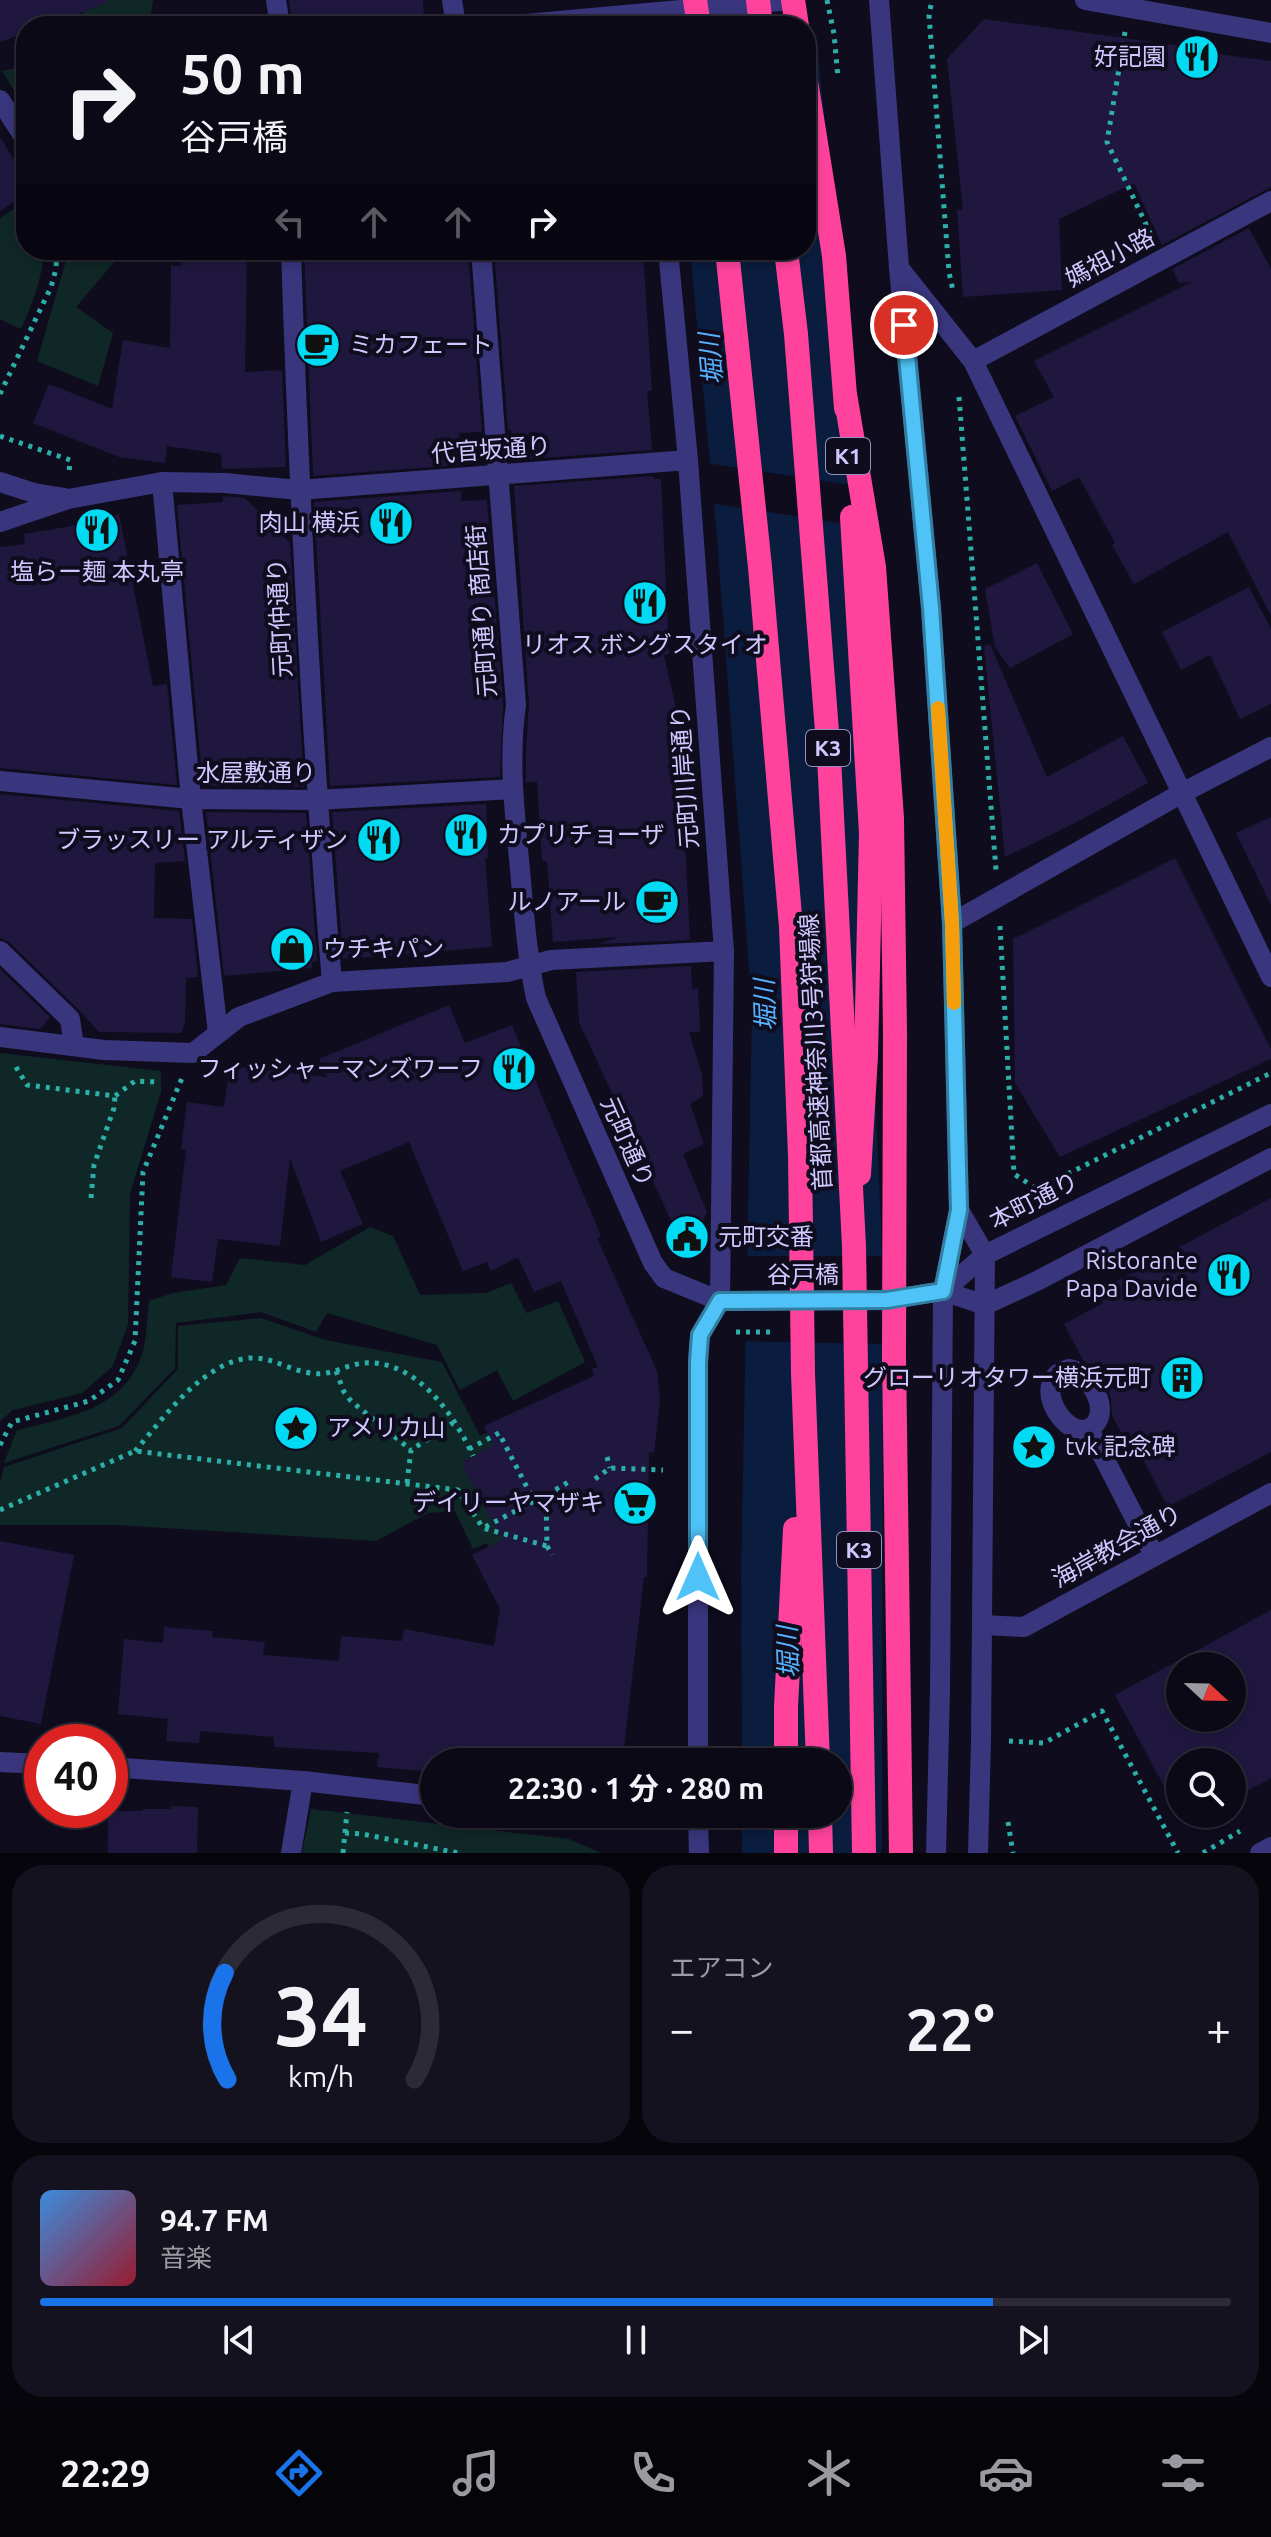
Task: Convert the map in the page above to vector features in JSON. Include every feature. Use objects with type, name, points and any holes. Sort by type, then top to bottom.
[{"type":"highway","name":"K1","points":[[816,144],[834,256],[871,833],[866,1056],[854,1246]]},
{"type":"highway","name":"首都高速神奈川3号狩場線","points":[[728,260],[760,567],[791,927],[817,1748]]},
{"type":"highway","name":"首都高速神奈川3号狩場線","points":[[787,260],[796,334],[829,757],[854,1246],[864,1853]]},
{"type":"highway","points":[[845,394],[874,567],[892,818],[894,1357],[901,1853]]},
{"type":"highway","points":[[786,1748],[803,1373]]},
{"type":"highway","points":[[786,1828],[786,1853]]},
{"type":"highway","points":[[820,1828],[821,1853]]},
{"type":"street","points":[[607,16],[792,0]]},
{"type":"street","points":[[879,0],[899,268],[931,608],[952,923],[959,1210],[943,1291],[936,1853]]},
{"type":"street","points":[[1085,0],[1271,33]]},
{"type":"street","points":[[0,100],[16,125]]},
{"type":"street","name":"媽祖小路","points":[[973,361],[1271,201]]},
{"type":"street","name":"元町仲通り","points":[[291,260],[299,490],[316,800],[332,982]]},
{"type":"street","name":"元町通り 商店街","points":[[482,260],[516,705],[512,728],[513,789],[530,967]]},
{"type":"street","name":"元町川岸通り","points":[[669,260],[688,460],[724,951],[720,1301]]},
{"type":"street","points":[[899,268],[973,361],[1271,977]]},
{"type":"street","name":"代官坂通り","points":[[68,499],[162,482],[225,483],[299,490],[688,460]]},
{"type":"street","points":[[0,482],[34,493],[68,499]]},
{"type":"street","points":[[162,482],[191,799],[218,1033]]},
{"type":"street","points":[[0,522],[68,499]]},
{"type":"street","points":[[952,923],[1182,793],[1271,747]]},
{"type":"street","name":"水屋敷通り","points":[[0,781],[191,799],[316,800],[513,789]]},
{"type":"street","points":[[0,951],[70,1019],[74,1046]]},
{"type":"street","points":[[0,1037],[104,1050],[193,1053],[239,1017],[332,982],[507,972],[551,960],[724,951]]},
{"type":"street","name":"元町通り","points":[[530,967],[536,998],[653,1263],[664,1278],[720,1301]]},
{"type":"street","name":"本町通り","points":[[943,1291],[985,1255],[1271,1114]]},
{"type":"street","points":[[943,1291],[985,1305],[1037,1281],[1271,1158]]},
{"type":"street","points":[[959,1210],[985,1255],[978,1853]]},
{"type":"street","name":"谷戸橋","points":[[720,1301],[887,1300],[943,1291]]},
{"type":"street","points":[[698,1748],[698,1362],[700,1335],[720,1301]]},
{"type":"street","points":[[1089,1429],[1154,1555]]},
{"type":"street","name":"海岸教会通り","points":[[982,1625],[1024,1627],[1271,1493]]},
{"type":"street","points":[[0,1762],[24,1763]]},
{"type":"street","points":[[128,1768],[303,1781],[420,1794]]},
{"type":"street","points":[[291,1853],[303,1781]]},
{"type":"street","points":[[698,1828],[699,1853]]},
{"type":"street","points":[[1260,1853],[1271,1847]]},
{"type":"path","points":[[931,5],[929,15],[949,272],[955,302]]},
{"type":"path","points":[[1129,8],[1107,142],[1164,259]]},
{"type":"path","points":[[0,394],[51,287],[56,260]]},
{"type":"path","points":[[958,390],[998,885]]},
{"type":"path","points":[[0,436],[47,453]]},
{"type":"path","points":[[1000,921],[1014,1174],[1037,1189],[1271,1073]]},
{"type":"path","points":[[0,1445],[12,1422],[89,1401],[118,1380],[135,1341],[143,1172],[193,1053]]},
{"type":"path","points":[[16,1067],[27,1085],[115,1096],[135,1081],[180,1082]]},
{"type":"path","points":[[91,1198],[94,1165],[114,1108],[115,1096]]},
{"type":"path","points":[[0,1510],[135,1451],[203,1377],[226,1364],[246,1359],[268,1358],[313,1374],[362,1363],[385,1364],[408,1373],[441,1401],[473,1456]]},
{"type":"path","points":[[336,1371],[351,1401],[411,1450]]},
{"type":"path","points":[[411,1450],[453,1423]]},
{"type":"path","points":[[469,1449],[499,1433],[534,1501]]},
{"type":"path","points":[[407,1483],[411,1450]]},
{"type":"path","points":[[135,1451],[458,1490],[483,1528],[547,1546]]},
{"type":"path","points":[[607,1457],[610,1468]]},
{"type":"path","points":[[595,1479],[610,1468],[663,1470]]},
{"type":"path","points":[[483,1528],[570,1481]]},
{"type":"path","points":[[546,1495],[547,1546],[552,1555]]},
{"type":"path","points":[[1009,1741],[1044,1743],[1102,1711],[1178,1853]]},
{"type":"path","points":[[1006,1808],[1013,1853]]},
{"type":"path","points":[[1203,1853],[1244,1829]]},
{"type":"path","points":[[343,1853],[344,1836],[362,1834],[458,1853]]},
{"type":"green space","points":[[83,0],[153,0],[151,16],[82,16]]},
{"type":"green space","points":[[16,68],[16,93],[2,71]]},
{"type":"green space","points":[[16,208],[16,260],[43,260],[36,290],[21,329],[0,319],[0,218]]},
{"type":"green space","points":[[66,260],[116,260],[76,307],[113,333],[98,386],[37,361]]},
{"type":"green space","points":[[0,1053],[161,1071],[161,1092],[130,1194],[128,1324],[113,1366],[82,1393],[13,1410],[0,1421]]},
{"type":"green space","points":[[370,1227],[393,1236],[420,1295],[486,1293],[511,1283],[526,1313],[558,1301],[585,1362],[513,1401],[497,1370],[460,1390],[437,1345],[327,1313],[316,1332],[261,1312],[176,1323],[175,1368],[119,1426],[4,1463],[17,1430],[93,1408],[124,1386],[135,1371],[143,1351],[149,1301],[173,1293],[226,1285],[240,1258],[305,1265]]},
{"type":"green space","points":[[261,1318],[325,1340],[442,1362],[480,1436],[506,1423],[507,1584],[487,1543],[473,1549],[455,1511],[428,1513],[376,1541],[116,1525],[0,1525],[0,1483],[4,1467],[122,1428],[178,1369],[178,1326]]},
{"type":"green space","points":[[311,1809],[420,1822],[420,1828],[474,1828],[569,1839],[601,1853],[302,1853]]},
{"type":"water","points":[[813,0],[815,16],[809,16]]},
{"type":"water","name":"堀川","points":[[816,31],[860,478],[869,942],[883,1277],[881,1853],[742,1853],[742,1828],[852,1828],[852,1748],[742,1748],[741,1575],[752,1009],[717,538],[691,260],[816,260]]},
{"type":"pier","points":[[660,0],[817,0],[823,43],[816,44],[816,16],[662,16]]},
{"type":"pier","points":[[706,463],[864,487],[865,527],[710,503]]},
{"type":"pier","points":[[744,1256],[885,1256],[886,1344],[742,1341]]},
{"type":"building","points":[[0,0],[106,0],[107,3],[72,16],[16,16],[16,36],[0,42]]},
{"type":"building","points":[[289,0],[423,0],[424,16],[291,16]]},
{"type":"building","points":[[984,19],[1271,61],[1271,187],[1162,245],[1134,183],[1059,219],[1062,290],[963,297],[957,210],[963,210],[947,59]]},
{"type":"building","points":[[0,137],[16,163],[16,201],[0,211]]},
{"type":"building","points":[[1249,228],[1271,269],[1271,616],[1228,532],[1134,584],[1079,477],[1052,491],[1015,416],[1054,397],[1034,361],[1192,282],[1179,283],[1172,269]]},
{"type":"building","points":[[181,260],[247,260],[245,372],[282,370],[286,467],[222,469],[221,454],[167,446],[165,463],[119,457],[33,423],[49,384],[112,409],[123,340],[170,348],[171,266],[181,266]]},
{"type":"building","points":[[304,260],[469,260],[482,432],[459,433],[460,465],[313,476]]},
{"type":"building","points":[[495,260],[644,260],[652,391],[647,391],[652,450],[513,460],[511,430],[508,430]]},
{"type":"building","points":[[653,476],[654,479],[661,479],[669,654],[664,655],[676,708],[680,745],[690,940],[599,944],[618,937],[553,942],[547,861],[542,861],[537,782],[526,782],[529,704],[514,486]]},
{"type":"building","points":[[461,491],[461,501],[487,500],[503,705],[500,777],[330,786],[314,502]]},
{"type":"building","points":[[223,496],[245,498],[290,543],[304,787],[203,786],[177,505],[223,502]]},
{"type":"building","points":[[119,514],[153,686],[167,684],[177,785],[0,768],[0,547],[25,544],[24,534],[85,524],[84,521]]},
{"type":"building","points":[[1037,563],[1073,634],[1010,668],[995,647],[985,589]]},
{"type":"building","points":[[1249,587],[1271,629],[1271,704],[1240,719],[1210,655],[1181,670],[1162,632]]},
{"type":"building","points":[[990,644],[1047,777],[1123,736],[1148,783],[1005,857],[984,646]]},
{"type":"building","points":[[0,794],[179,811],[185,861],[155,863],[154,918],[192,919],[198,977],[186,978],[185,1022],[181,1033],[99,1032],[9,942],[0,938]]},
{"type":"building","points":[[486,804],[488,858],[485,858],[492,947],[343,959],[332,812]]},
{"type":"building","points":[[206,812],[306,813],[317,961],[312,962],[312,968],[224,976]]},
{"type":"building","points":[[1271,817],[1271,905],[1236,833]]},
{"type":"building","points":[[1175,858],[1271,1049],[1271,1059],[1060,1157],[1015,1083],[1013,939]]},
{"type":"building","points":[[691,966],[692,989],[698,988],[700,1032],[689,1032],[702,1075],[703,1096],[690,1104],[704,1144],[683,1154],[707,1212],[696,1238],[675,1229],[579,1022],[576,972]]},
{"type":"building","points":[[0,969],[50,1017],[40,1029],[0,1024]]},
{"type":"building","points":[[449,1005],[465,1043],[512,1025],[601,1236],[597,1238],[657,1371],[660,1400],[654,1453],[649,1452],[647,1577],[644,1577],[623,1748],[420,1748],[420,1771],[377,1767],[379,1753],[274,1747],[274,1737],[200,1731],[199,1743],[166,1741],[168,1719],[118,1714],[124,1639],[163,1643],[164,1627],[213,1631],[212,1637],[265,1642],[263,1655],[339,1661],[341,1636],[402,1641],[404,1629],[494,1646],[500,1609],[472,1555],[502,1540],[461,1463],[493,1445],[484,1426],[594,1376],[592,1369],[598,1367],[561,1281],[534,1292],[518,1257],[491,1271],[487,1262],[463,1271],[409,1142],[340,1171],[363,1224],[321,1242],[290,1158],[280,1246],[218,1239],[212,1282],[171,1277],[186,1150],[181,1149],[187,1102],[224,1107],[230,1066],[327,1077],[319,1059]]},
{"type":"building","name":"グローリオタワー横浜元町","points":[[1271,1198],[1271,1452],[1168,1507],[1128,1431],[1122,1434],[1112,1416],[1106,1384],[1083,1360],[1064,1324],[1103,1303],[1096,1292]]},
{"type":"building","points":[[0,1541],[74,1555],[41,1724],[0,1716]]},
{"type":"building","points":[[1271,1610],[1271,1778],[1246,1791],[1246,1748],[1166,1748],[1166,1790],[1115,1695],[1166,1667],[1166,1732],[1246,1732],[1246,1652],[1194,1652]]},
{"type":"building","points":[[171,1806],[198,1807],[197,1853],[108,1853],[108,1828],[128,1828],[128,1811],[171,1809]]},
{"type":"slow traffic","points":[[938,708],[954,1003]]},
{"type":"place","name":"好記園","points":[[1197,57]]},
{"type":"place","name":"ミカフェート","points":[[318,345]]},
{"type":"place","name":"肉山 横浜","points":[[391,523]]},
{"type":"place","name":"塩らー麺 本丸亭","points":[[97,530]]},
{"type":"place","name":"リオス ボングスタイオ","points":[[645,603]]},
{"type":"place","name":"カプリチョーザ","points":[[466,835]]},
{"type":"place","name":"ブラッスリー アルティザン","points":[[379,840]]},
{"type":"place","name":"ルノアール","points":[[657,902]]},
{"type":"place","name":"ウチキパン","points":[[292,949]]},
{"type":"place","name":"フィッシャーマンズワーフ","points":[[514,1069]]},
{"type":"place","name":"元町交番","points":[[687,1237]]},
{"type":"place","name":"Ristorante Papa Davide","points":[[1229,1275]]},
{"type":"place","name":"グローリオタワー横浜元町","points":[[1182,1378]]},
{"type":"place","name":"アメリカ山","points":[[296,1428]]},
{"type":"place","name":"tvk 記念碑","points":[[1034,1447]]},
{"type":"place","name":"デイリーヤマザキ","points":[[635,1503]]},
{"type":"route","points":[[698,1577],[700,1335],[720,1301],[887,1300],[943,1291],[959,1210],[952,923],[931,608],[904,325]]}]
